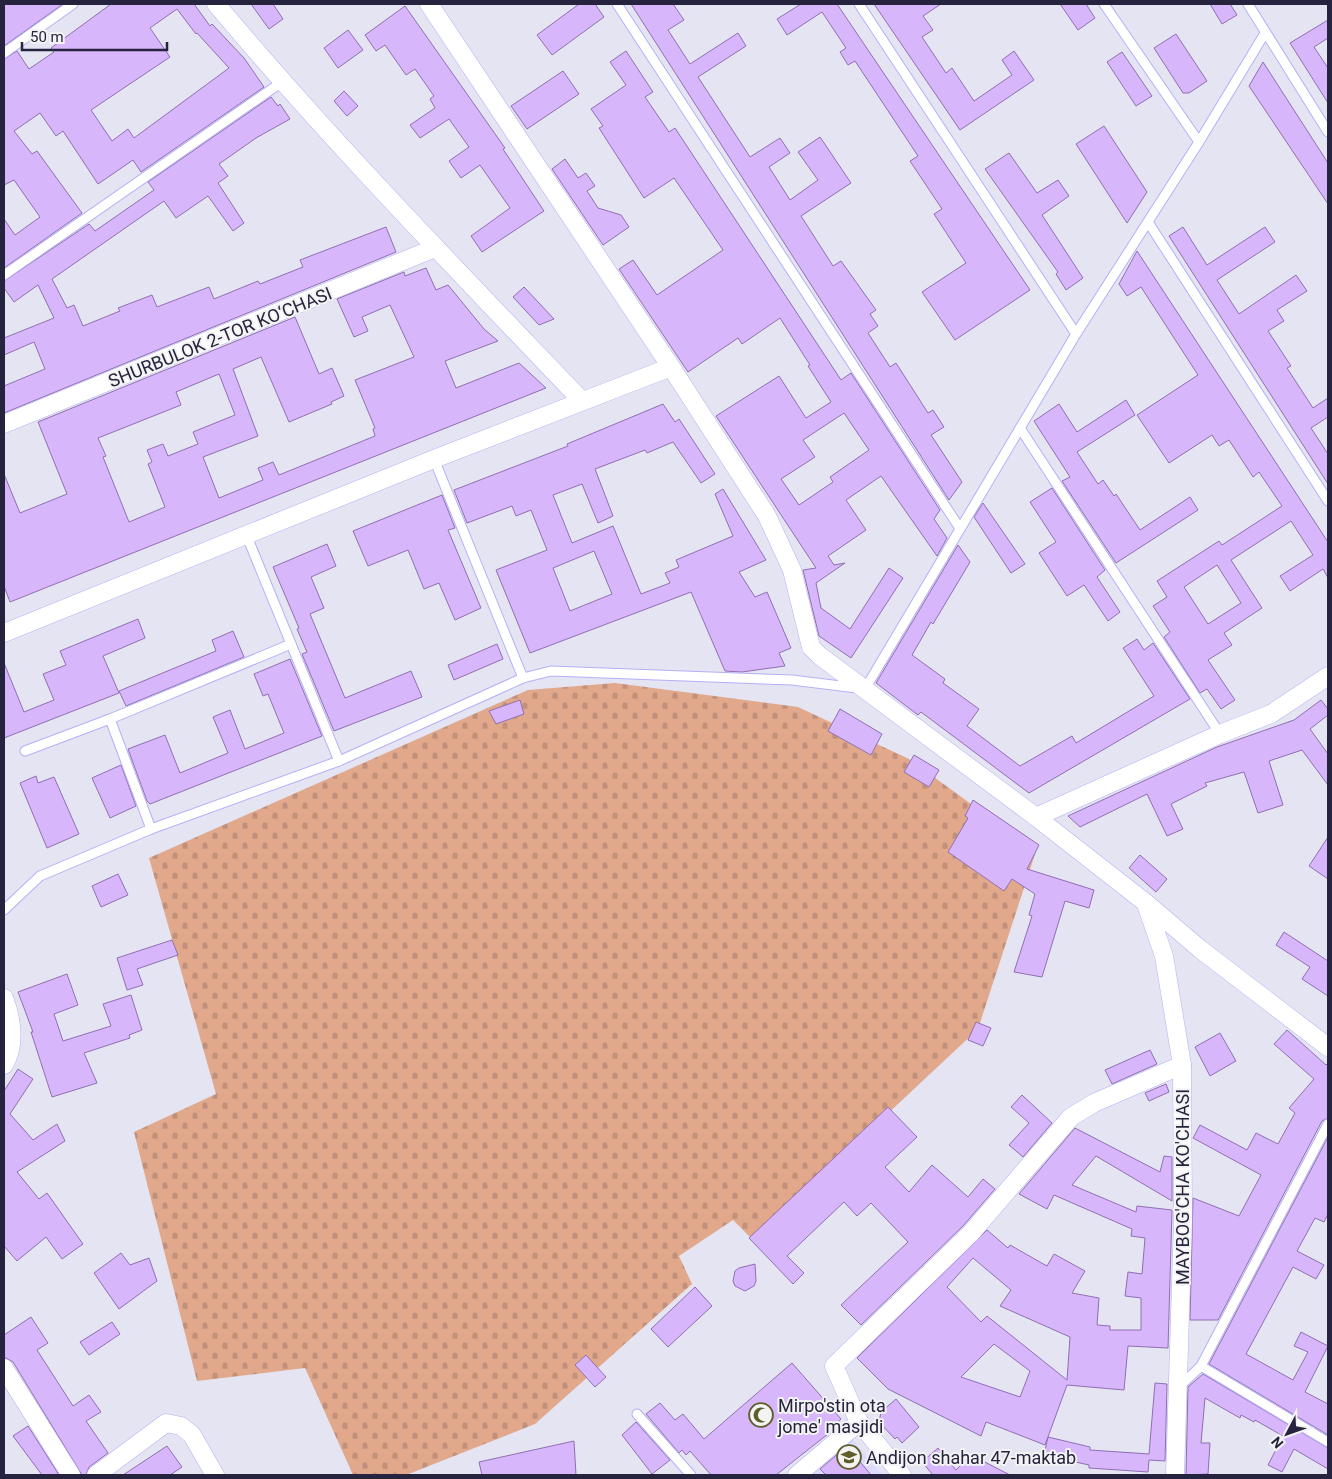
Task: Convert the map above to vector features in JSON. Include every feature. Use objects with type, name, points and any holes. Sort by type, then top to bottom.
[{"type":"street","points":[[216,4],[282,82],[435,248],[582,401]]},
{"type":"street","points":[[429,4],[768,516],[792,570],[811,647],[820,656],[1036,817],[1146,903],[1200,949],[1328,1047]]},
{"type":"street","name":"SHURBULOK 2-TOR KO‘CHASI","points":[[4,424],[435,248]]},
{"type":"street","points":[[4,633],[434,458],[671,367]]},
{"type":"street","points":[[1036,817],[1220,734],[1271,714],[1328,676]]},
{"type":"street","name":"MAYBOG'CHA KO'CHASI","points":[[1146,903],[1164,956],[1182,1065],[1183,1220],[1175,1475]]},
{"type":"street","points":[[4,998],[9,1011],[12,1037],[4,1065]]},
{"type":"street","points":[[902,1475],[859,1422],[834,1366],[971,1233],[1071,1117],[1094,1103],[1182,1065]]},
{"type":"street","points":[[4,1368],[71,1475]]},
{"type":"street","points":[[805,1473],[859,1422]]},
{"type":"street","points":[[96,1475],[166,1424],[181,1426],[192,1435],[215,1475]]},
{"type":"lane","points":[[4,53],[73,4]]},
{"type":"lane","points":[[617,4],[959,527]]},
{"type":"lane","points":[[859,4],[1076,334]]},
{"type":"lane","points":[[1104,4],[1199,142]]},
{"type":"lane","points":[[1248,4],[1328,132]]},
{"type":"lane","points":[[4,910],[40,876],[151,829],[339,761],[523,678],[551,671],[792,680],[865,689],[959,527],[1076,334],[1199,142],[1265,33]]},
{"type":"lane","points":[[4,275],[282,82]]},
{"type":"lane","points":[[1148,222],[1328,501]]},
{"type":"lane","points":[[1020,428],[1220,734]]},
{"type":"lane","points":[[434,458],[523,678]]},
{"type":"lane","points":[[246,534],[339,761]]},
{"type":"lane","points":[[25,751],[110,719],[291,644]]},
{"type":"lane","points":[[110,719],[151,829]]},
{"type":"lane","points":[[1179,1387],[1202,1366],[1328,1124]]},
{"type":"lane","points":[[1202,1366],[1328,1442]]},
{"type":"lane","points":[[636,1414],[691,1475]]},
{"type":"shaded area","name":"Andijon shahar 47-maktab","points":[[852,1439],[882,1475],[809,1475]]},
{"type":"green space","points":[[615,683],[798,707],[909,759],[1036,851],[978,1029],[753,1240],[733,1220],[679,1256],[692,1284],[535,1424],[406,1475],[353,1475],[305,1368],[197,1381],[134,1132],[216,1094],[149,858],[528,690]]},
{"type":"building","points":[[4,4],[63,4],[4,46]]},
{"type":"building","points":[[111,4],[194,4],[210,26],[212,24],[244,58],[264,87],[141,172],[133,160],[98,184],[63,131],[56,136],[40,113],[14,131],[32,154],[37,151],[82,213],[4,268],[4,219],[15,235],[40,217],[14,180],[4,185],[4,59],[17,51],[29,69],[54,52],[51,48]],"holes":[[[177,9],[196,34],[229,68],[134,138],[128,129],[112,141],[91,110],[170,57],[150,28]]]},
{"type":"building","points":[[251,4],[273,4],[283,19],[269,29]]},
{"type":"building","points":[[579,4],[595,4],[604,17],[552,55],[537,35]]},
{"type":"building","points":[[631,4],[673,4],[684,20],[668,30],[690,64],[738,33],[746,46],[698,77],[750,157],[780,138],[790,153],[769,167],[790,200],[818,180],[798,152],[820,137],[851,183],[801,216],[833,266],[841,261],[876,310],[870,314],[878,326],[868,333],[890,367],[896,363],[928,413],[933,410],[944,427],[931,435],[962,482],[949,500]]},
{"type":"building","points":[[801,4],[837,4],[1030,290],[955,340],[922,292],[966,263],[934,214],[942,209],[910,161],[918,156],[855,61],[848,65],[840,52],[846,48],[822,12],[787,35],[777,19]]},
{"type":"building","points":[[874,4],[941,4],[923,16],[933,30],[922,37],[946,73],[952,68],[974,101],[1012,75],[1002,60],[1014,51],[1034,80],[960,130]]},
{"type":"building","points":[[1060,4],[1086,4],[1095,18],[1078,30]]},
{"type":"building","points":[[1210,4],[1230,4],[1237,15],[1222,24]]},
{"type":"building","points":[[405,6],[505,148],[503,149],[544,211],[482,252],[471,236],[510,208],[480,165],[461,178],[449,161],[469,147],[449,119],[420,138],[410,125],[435,108],[430,99],[434,96],[415,69],[406,75],[385,45],[376,51],[365,35]]},
{"type":"building","points":[[1328,20],[1328,38],[1314,47],[1328,68],[1328,103],[1290,43]]},
{"type":"building","points":[[348,30],[363,50],[338,68],[324,48]]},
{"type":"building","points":[[1176,34],[1207,81],[1189,93],[1183,93],[1154,48]]},
{"type":"building","points":[[626,51],[653,92],[645,97],[669,132],[675,128],[841,380],[851,373],[940,510],[934,519],[947,538],[937,556],[881,476],[846,500],[866,530],[828,556],[834,565],[845,563],[816,583],[821,608],[850,629],[889,568],[903,578],[851,658],[819,636],[803,570],[816,568],[716,416],[779,376],[806,418],[831,402],[780,318],[742,344],[738,338],[688,372],[619,269],[633,260],[657,295],[723,250],[674,178],[644,198],[599,128],[603,126],[591,109],[626,85],[610,62]],"holes":[[[844,413],[869,450],[830,477],[833,482],[799,505],[781,479],[815,457],[803,440]]]},
{"type":"building","points":[[1122,52],[1152,96],[1136,106],[1107,62]]},
{"type":"building","points":[[1263,62],[1328,163],[1328,204],[1249,86]]},
{"type":"building","points":[[563,71],[579,94],[527,129],[511,106]]},
{"type":"building","points":[[344,91],[358,106],[347,116],[334,101]]},
{"type":"building","points":[[271,97],[278,106],[280,104],[290,119],[256,138],[219,164],[228,176],[218,183],[244,223],[233,231],[208,196],[176,218],[164,201],[52,279],[67,308],[74,305],[83,326],[120,311],[118,308],[152,295],[157,307],[209,287],[214,299],[258,281],[260,284],[303,267],[300,260],[386,227],[396,252],[4,413],[4,386],[45,369],[34,342],[4,355],[4,338],[54,318],[38,285],[14,302],[4,288],[4,281],[89,224],[95,231],[154,190],[148,182]]},
{"type":"building","points":[[1104,126],[1147,192],[1127,223],[1076,144]]},
{"type":"building","points":[[1009,153],[1037,193],[1058,180],[1069,196],[1042,215],[1083,278],[1066,290],[1056,274],[1058,272],[985,169]]},
{"type":"building","points":[[565,159],[578,178],[586,173],[595,186],[587,191],[598,208],[621,215],[629,227],[603,245],[552,169]]},
{"type":"building","points":[[1183,227],[1207,265],[1265,227],[1275,242],[1217,280],[1239,314],[1296,275],[1307,291],[1277,310],[1284,321],[1268,331],[1291,366],[1287,368],[1313,408],[1328,398],[1328,417],[1311,428],[1328,454],[1328,484],[1169,236]]},
{"type":"building","points":[[1137,251],[1328,542],[1328,578],[1323,569],[1290,591],[1280,576],[1313,555],[1291,521],[1231,560],[1262,608],[1224,633],[1232,645],[1208,660],[1235,700],[1221,709],[1207,689],[1200,693],[1164,637],[1170,632],[1153,606],[1167,597],[1157,581],[1219,541],[1222,545],[1282,506],[1259,472],[1253,477],[1229,440],[1219,446],[1212,435],[1169,463],[1137,415],[1198,375],[1141,287],[1127,296],[1119,284]],"holes":[[[1217,565],[1241,603],[1208,624],[1184,587]]]},
{"type":"building","points":[[426,268],[436,290],[448,285],[484,329],[498,341],[445,361],[456,388],[519,363],[546,388],[10,602],[4,586],[4,474],[20,513],[67,494],[38,422],[295,317],[319,374],[332,368],[344,396],[331,402],[332,404],[289,422],[261,357],[233,369],[258,436],[203,457],[219,498],[263,480],[258,468],[273,462],[279,475],[375,436],[373,429],[375,428],[355,380],[414,357],[390,305],[362,317],[368,331],[354,337],[337,299],[404,272],[405,276]],"holes":[[[219,374],[235,415],[193,432],[198,444],[168,456],[163,444],[147,450],[152,462],[148,464],[165,507],[129,522],[103,457],[106,456],[98,438],[181,405],[176,392]]]},
{"type":"building","points":[[524,287],[554,319],[539,325],[513,297]]},
{"type":"building","points":[[1126,400],[1135,415],[1077,452],[1098,484],[1103,480],[1114,496],[1116,494],[1140,530],[1190,497],[1198,510],[1116,563],[1062,481],[1070,477],[1034,421],[1059,404],[1077,432]]},
{"type":"building","points":[[663,404],[675,422],[679,419],[715,474],[701,483],[673,442],[647,453],[645,450],[595,469],[613,516],[598,523],[582,484],[553,495],[572,543],[613,526],[641,594],[670,583],[665,573],[679,567],[676,560],[733,536],[715,494],[723,489],[766,560],[739,572],[755,597],[767,592],[791,648],[779,653],[785,666],[742,672],[725,671],[691,592],[530,653],[496,570],[547,550],[531,510],[516,516],[512,506],[467,523],[454,490],[568,446],[567,444]],"holes":[[[594,551],[612,594],[570,611],[553,568]]]},
{"type":"building","points":[[1052,488],[1105,570],[1097,577],[1120,612],[1108,621],[1084,585],[1067,596],[1039,553],[1056,542],[1030,502]]},
{"type":"building","points":[[442,495],[455,528],[448,530],[481,608],[455,620],[439,583],[424,589],[408,550],[368,566],[353,531]]},
{"type":"building","points":[[983,503],[1025,564],[1011,573],[974,517]]},
{"type":"building","points":[[327,544],[336,566],[311,577],[324,608],[310,614],[345,698],[411,671],[422,697],[334,731],[302,654],[307,652],[297,629],[299,628],[273,567]]},
{"type":"building","points":[[958,545],[970,562],[912,655],[945,679],[943,683],[979,709],[967,726],[1020,766],[1072,736],[1076,743],[1154,696],[1123,648],[1137,639],[1144,650],[1153,643],[1190,699],[1029,793],[921,712],[918,715],[876,683]]},
{"type":"building","points":[[138,619],[145,638],[103,656],[119,693],[4,738],[4,663],[24,712],[54,700],[43,674],[66,665],[60,651]]},
{"type":"building","points":[[233,631],[244,657],[126,706],[119,691],[216,651],[212,640]]},
{"type":"building","points":[[497,644],[503,659],[454,680],[448,665]]},
{"type":"building","points":[[290,659],[322,736],[150,804],[147,801],[128,749],[165,735],[180,773],[228,753],[213,717],[230,710],[245,749],[284,733],[268,694],[263,696],[254,674]]},
{"type":"building","points":[[520,700],[524,714],[496,724],[489,711]]},
{"type":"building","points":[[1321,700],[1328,709],[1328,715],[1310,729],[1328,754],[1328,785],[1302,750],[1269,761],[1283,805],[1258,813],[1244,772],[1205,783],[1207,786],[1171,804],[1183,829],[1167,836],[1147,794],[1080,827],[1068,816],[1217,747],[1294,720]]},
{"type":"building","points":[[840,709],[882,734],[871,755],[828,731]]},
{"type":"building","points":[[914,755],[939,770],[929,787],[904,772]]},
{"type":"building","points":[[121,765],[136,806],[110,818],[92,778]]},
{"type":"building","points":[[36,776],[38,783],[54,777],[79,834],[47,848],[20,783]]},
{"type":"building","points":[[973,800],[1039,845],[1027,869],[1094,890],[1089,908],[1065,901],[1042,977],[1014,972],[1032,916],[1029,915],[1035,894],[1012,879],[1004,891],[948,852],[968,818],[965,816]]},
{"type":"building","points":[[1328,837],[1328,879],[1309,866]]},
{"type":"building","points":[[1140,855],[1167,879],[1156,892],[1129,868]]},
{"type":"building","points":[[118,874],[128,895],[101,907],[92,886]]},
{"type":"building","points":[[1284,932],[1328,961],[1328,996],[1302,979],[1310,967],[1276,945]]},
{"type":"building","points":[[172,940],[178,955],[137,969],[143,985],[127,990],[117,958]]},
{"type":"building","points":[[67,974],[78,1005],[54,1014],[63,1041],[111,1026],[103,1004],[131,995],[142,1030],[129,1035],[130,1038],[84,1053],[97,1083],[52,1097],[31,1032],[33,1032],[18,992]]},
{"type":"building","points":[[976,1022],[991,1028],[983,1046],[968,1040]]},
{"type":"building","points":[[1287,1030],[1326,1065],[1328,1063],[1328,1118],[1322,1121],[1218,1320],[1190,1320],[1193,1198],[1239,1216],[1261,1175],[1193,1138],[1200,1125],[1247,1150],[1256,1133],[1278,1144],[1295,1113],[1289,1108],[1314,1079],[1274,1044]]},
{"type":"building","points":[[1220,1033],[1236,1061],[1210,1076],[1195,1047]]},
{"type":"building","points":[[1150,1050],[1157,1064],[1112,1084],[1105,1070]]},
{"type":"building","points":[[18,1069],[33,1079],[10,1114],[33,1140],[57,1124],[65,1141],[17,1172],[39,1199],[47,1193],[83,1244],[62,1259],[46,1237],[17,1261],[4,1246],[4,1091]]},
{"type":"building","points":[[1166,1084],[1169,1092],[1149,1101],[1145,1093]]},
{"type":"building","points":[[1022,1095],[1052,1123],[1023,1157],[1009,1145],[1029,1123],[1011,1107]]},
{"type":"building","points":[[888,1107],[917,1137],[885,1167],[909,1192],[932,1165],[968,1197],[983,1179],[995,1189],[963,1226],[861,1325],[841,1305],[908,1242],[871,1203],[857,1216],[844,1202],[787,1256],[804,1273],[793,1284],[749,1238]]},
{"type":"building","points":[[1075,1128],[1160,1172],[1164,1156],[1172,1157],[1172,1201],[1096,1156],[1072,1185],[1136,1212],[1137,1206],[1172,1210],[1168,1348],[1128,1346],[1124,1390],[1067,1385],[1045,1445],[986,1422],[981,1436],[888,1389],[857,1358],[987,1230],[1008,1248],[1010,1245],[1047,1266],[1054,1254],[1085,1271],[1072,1293],[1099,1298],[1097,1325],[1110,1326],[1110,1330],[1141,1330],[1141,1298],[1125,1296],[1128,1272],[1142,1274],[1145,1238],[1131,1236],[1132,1229],[1054,1195],[1047,1209],[1019,1194]],"holes":[[[973,1258],[1011,1290],[1000,1306],[1070,1337],[1067,1380],[987,1316],[981,1322],[947,1287]],[[994,1344],[1030,1371],[1020,1397],[961,1377]]]},
{"type":"building","points":[[1328,1137],[1328,1214],[1324,1222],[1315,1218],[1297,1251],[1324,1265],[1316,1279],[1293,1267],[1246,1354],[1293,1380],[1308,1352],[1294,1346],[1301,1332],[1328,1346],[1305,1392],[1328,1404],[1328,1435],[1209,1364]]},
{"type":"building","points":[[121,1253],[130,1265],[149,1258],[157,1281],[119,1309],[94,1273]]},
{"type":"building","points":[[755,1264],[756,1281],[754,1286],[745,1291],[735,1286],[733,1281],[735,1271],[739,1268]]},
{"type":"building","points":[[695,1287],[712,1306],[668,1347],[651,1329]]},
{"type":"building","points":[[31,1317],[48,1343],[37,1350],[73,1406],[89,1395],[101,1412],[86,1421],[108,1453],[89,1467],[86,1475],[82,1475],[13,1362],[4,1357],[4,1335]]},
{"type":"building","points":[[112,1322],[120,1334],[89,1355],[80,1342]]},
{"type":"building","points":[[586,1355],[606,1377],[595,1387],[575,1365]]},
{"type":"building","points":[[792,1363],[841,1419],[831,1428],[833,1430],[776,1475],[711,1475],[690,1451],[686,1455],[682,1450],[679,1453],[646,1414],[660,1403],[675,1420],[683,1414],[704,1439]]},
{"type":"building","points":[[1203,1374],[1328,1448],[1328,1469],[1294,1449],[1282,1472],[1268,1465],[1283,1436],[1255,1420],[1254,1422],[1241,1415],[1240,1418],[1205,1398],[1201,1443],[1210,1443],[1208,1474],[1186,1475],[1188,1387]]},
{"type":"building","points":[[1155,1383],[1167,1384],[1165,1461],[1149,1460],[1148,1472],[1089,1468],[1089,1465],[1044,1455],[1048,1437],[1090,1447],[1090,1450],[1149,1454]]},
{"type":"building","points":[[896,1399],[919,1427],[902,1443],[897,1437],[895,1439],[879,1422],[881,1412]]},
{"type":"building","points":[[636,1422],[670,1460],[652,1474],[622,1435]]},
{"type":"building","points":[[28,1426],[59,1475],[42,1475],[13,1436]]},
{"type":"building","points":[[574,1441],[576,1475],[482,1475],[479,1462]]},
{"type":"building","points":[[167,1446],[182,1467],[170,1475],[123,1475]]},
{"type":"building","name":"Andijon shahar 47-maktab","points":[[847,1446],[871,1475],[826,1475],[820,1469]]},
{"type":"building","points":[[938,1448],[956,1470],[965,1461],[977,1458],[1010,1475],[933,1475],[922,1462]]},
{"type":"place","name":"Mirpo'stin ota jome' masjidi","points":[[761,1415]]},
{"type":"place","name":"Andijon shahar 47-maktab","points":[[849,1457]]}]
